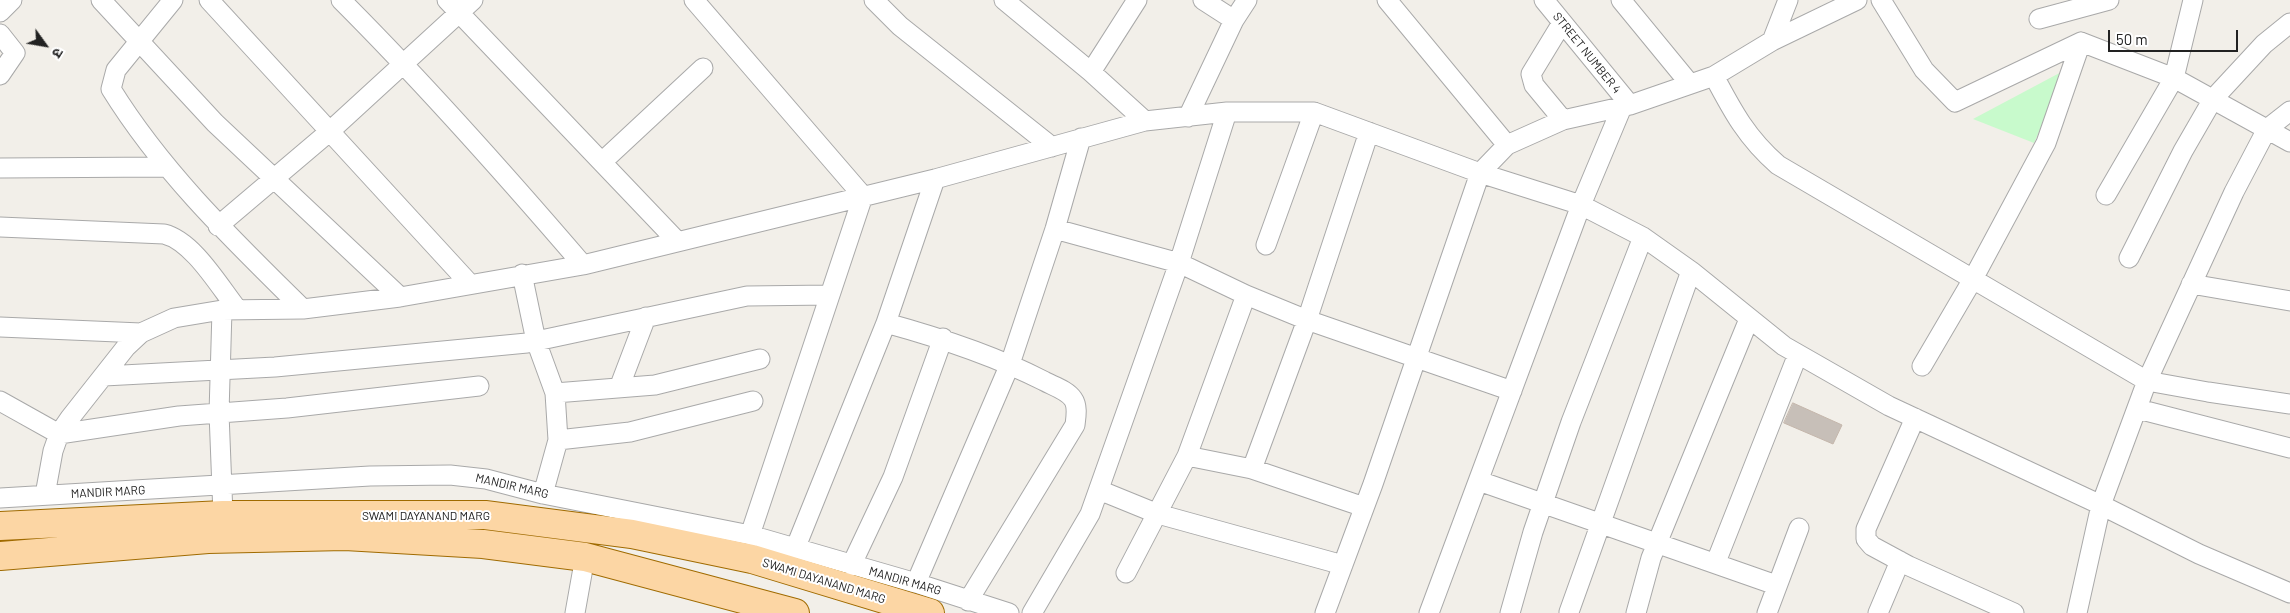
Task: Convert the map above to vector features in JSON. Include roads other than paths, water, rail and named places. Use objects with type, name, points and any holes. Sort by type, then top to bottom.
[{"type":"main road","name":"SWAMI DAYANAND MARG","points":[[0,526],[223,515],[485,515],[632,534],[752,559],[930,613]]},
{"type":"main road","name":"SWAMI DAYANAND MARG","points":[[0,556],[208,539],[345,536],[483,544],[584,557],[795,613]]},
{"type":"street","points":[[0,12],[12,0]]},
{"type":"street","points":[[101,0],[215,123],[400,297]]},
{"type":"street","points":[[173,0],[116,70],[111,89],[166,167],[218,226],[303,309]]},
{"type":"street","points":[[209,0],[469,283]]},
{"type":"street","points":[[341,0],[403,62],[488,154],[583,265]]},
{"type":"street","points":[[218,226],[273,177],[329,132],[403,62],[453,6],[473,0]]},
{"type":"street","points":[[694,0],[863,196]]},
{"type":"street","points":[[874,0],[900,26],[1052,147]]},
{"type":"street","points":[[1004,0],[1091,72],[1145,121]]},
{"type":"street","points":[[1091,72],[1137,0]]},
{"type":"street","points":[[1203,0],[1234,20]]},
{"type":"street","points":[[1188,117],[1234,20],[1247,0]]},
{"type":"street","points":[[1387,0],[1507,145]]},
{"type":"street","name":"STREET NUMBER 4","points":[[1544,0],[1626,106]]},
{"type":"street","points":[[1621,0],[1690,84]]},
{"type":"street","points":[[1325,613],[1364,507],[1480,173],[1507,145],[1563,120],[1626,106],[1714,76],[1772,41],[1857,0]]},
{"type":"street","points":[[1881,0],[1924,70],[1955,102],[2081,42],[2174,78],[2290,142]]},
{"type":"street","points":[[2039,19],[2109,0]]},
{"type":"street","points":[[2106,195],[2174,78],[2193,0]]},
{"type":"street","points":[[1772,41],[1784,2]]},
{"type":"street","points":[[453,6],[677,241]]},
{"type":"street","points":[[1562,23],[1531,74],[1534,85],[1563,120]]},
{"type":"street","points":[[2129,258],[2183,151],[2213,99],[2264,44],[2290,23]]},
{"type":"street","points":[[0,34],[14,53],[0,75]]},
{"type":"street","points":[[1922,366],[1973,279],[2046,144],[2081,42]]},
{"type":"street","points":[[602,162],[703,68]]},
{"type":"street","points":[[1714,76],[1737,120],[1757,147],[1778,165],[2147,380],[2208,392],[2290,404]]},
{"type":"street","points":[[1429,613],[1581,205],[1626,106]]},
{"type":"street","points":[[2077,613],[2101,505],[2138,410],[2147,380],[2234,192],[2267,129],[2290,111]]},
{"type":"street","points":[[1032,613],[1073,546],[1090,514],[1179,263],[1227,112]]},
{"type":"street","points":[[45,495],[53,451],[60,434],[126,347],[141,333],[174,318],[230,310],[303,309],[400,297],[469,283],[583,265],[935,179],[1145,121],[1227,112],[1314,112],[1480,173],[1581,205],[1643,238],[1691,271],[1749,318],[1798,354],[1889,406],[2101,505],[2199,554],[2290,593]]},
{"type":"street","points":[[1266,245],[1314,112]]},
{"type":"street","points":[[1252,469],[1307,320],[1369,132]]},
{"type":"street","points":[[916,584],[1010,364],[1055,229],[1081,138]]},
{"type":"street","points":[[0,168],[166,167]]},
{"type":"street","points":[[795,549],[886,323],[935,179]]},
{"type":"street","points":[[750,536],[863,196]]},
{"type":"street","points":[[0,227],[164,234],[175,236],[191,250],[230,310],[221,371],[219,413],[223,515]]},
{"type":"street","points":[[1055,229],[1179,263],[1246,295],[1307,320],[1512,392]]},
{"type":"street","points":[[1510,613],[1543,502],[1571,422],[1643,238]]},
{"type":"street","points":[[1569,612],[1691,271]]},
{"type":"street","points":[[522,274],[536,341],[555,393],[558,440],[543,494]]},
{"type":"street","points":[[2192,284],[2290,301]]},
{"type":"street","points":[[104,376],[221,371],[536,341],[746,296],[830,295]]},
{"type":"street","points":[[1126,573],[1187,456],[1246,295]]},
{"type":"street","points":[[619,388],[646,318]]},
{"type":"street","points":[[1636,613],[1658,542],[1749,318]]},
{"type":"street","points":[[886,323],[943,338],[1010,364],[1064,391],[1073,399],[1076,411],[1074,425],[968,601]]},
{"type":"street","points":[[0,327],[141,333]]},
{"type":"street","points":[[851,566],[892,477],[943,338]]},
{"type":"street","points":[[1716,562],[1798,354]]},
{"type":"street","points":[[555,393],[655,385],[760,359]]},
{"type":"street","points":[[0,401],[60,434],[180,416],[287,408],[479,386]]},
{"type":"street","points":[[558,440],[630,432],[753,401]]},
{"type":"street","points":[[2138,410],[2290,448]]},
{"type":"street","points":[[1915,418],[1866,529],[1866,539],[1872,546],[1900,561],[2014,613]]},
{"type":"street","points":[[1187,456],[1252,469],[1364,507]]},
{"type":"street","name":"MANDIR MARG","points":[[0,498],[370,476],[450,475],[486,479],[543,494],[750,536],[1009,613]]},
{"type":"street","points":[[1479,481],[1716,562],[1776,585]]},
{"type":"street","points":[[1099,490],[1158,514],[1343,565]]},
{"type":"street","points":[[1767,613],[1799,528]]},
{"type":"street","points":[[575,613],[584,557]]},
{"type":"street","points":[[1878,613],[1900,561]]}]
